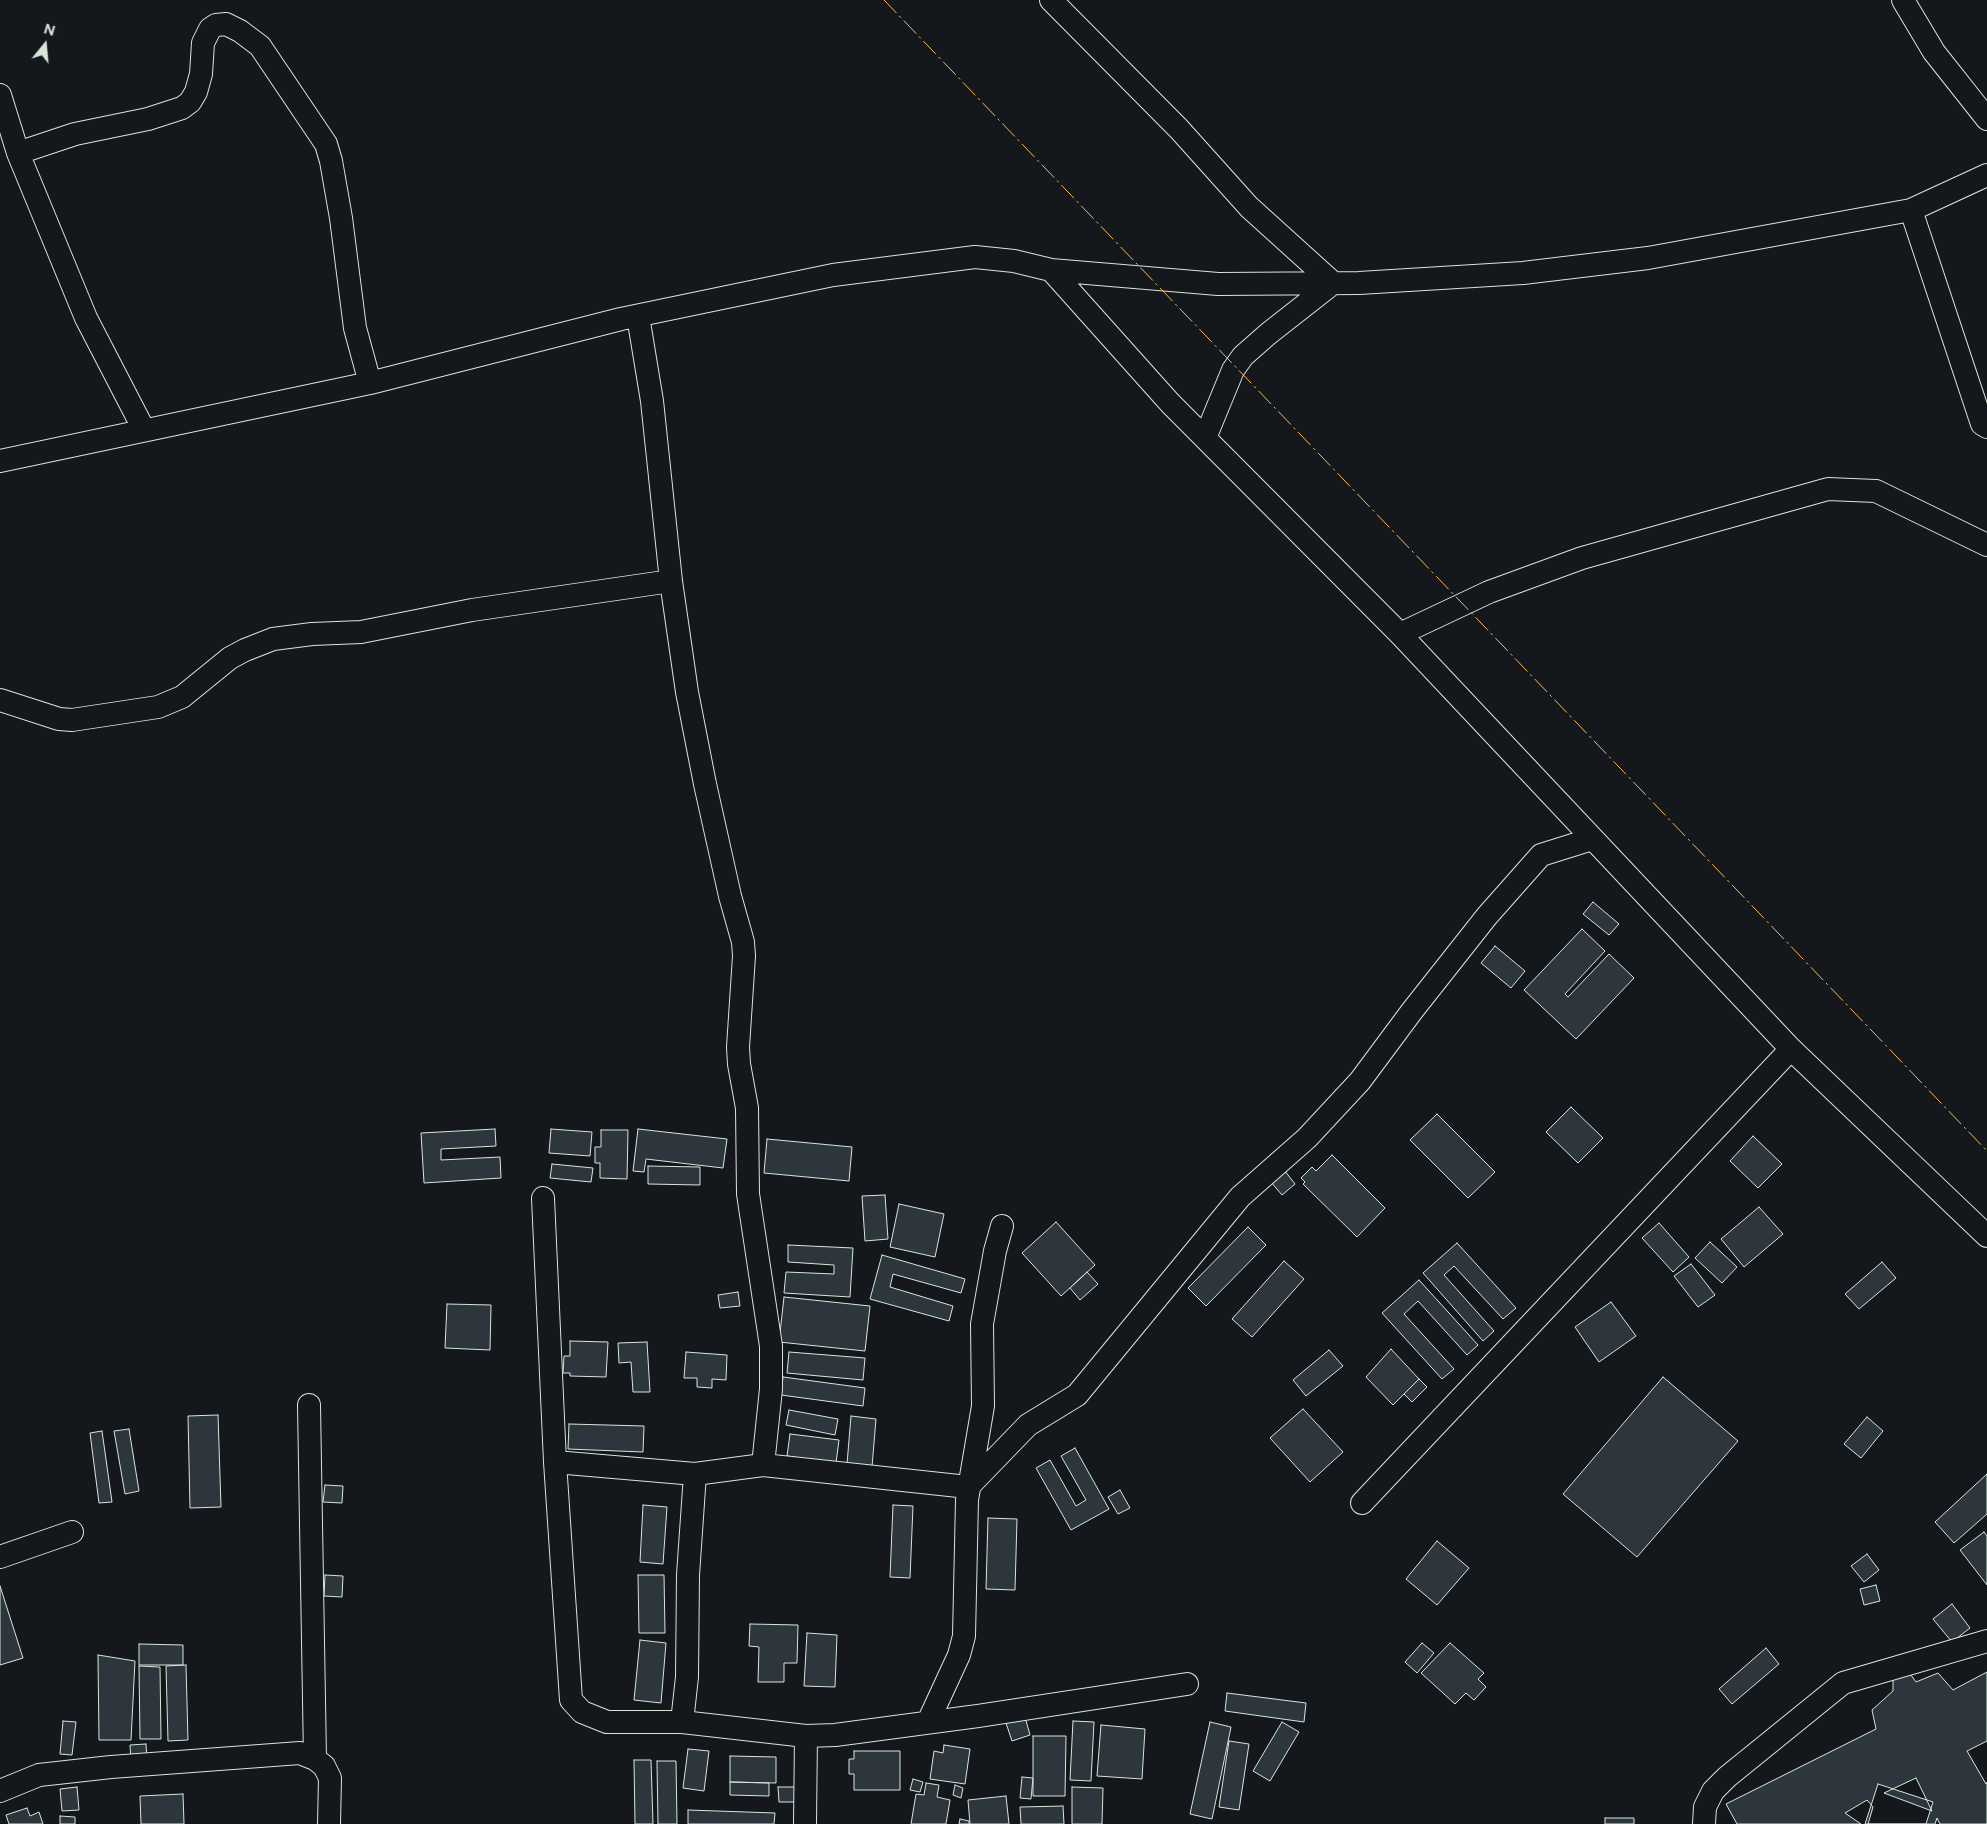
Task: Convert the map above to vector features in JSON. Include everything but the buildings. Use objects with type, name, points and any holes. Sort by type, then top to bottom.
[{"type":"street","points":[[1051,0],[1179,129],[1249,207],[1333,283]]},
{"type":"street","points":[[1903,0],[1934,52],[1987,119]]},
{"type":"street","points":[[18,153],[75,134],[148,119],[182,108],[190,102],[196,92],[203,42],[210,29],[216,25],[226,24],[240,31],[260,46],[326,144],[331,161],[339,209],[355,328],[370,383]]},
{"type":"street","points":[[0,96],[18,153],[86,318],[144,430]]},
{"type":"street","points":[[0,461],[370,383],[638,316],[833,276],[975,257],[1014,261],[1051,270],[1218,284],[1333,283],[1523,273],[1648,258],[1911,210],[1987,175]]},
{"type":"street","points":[[1911,210],[1985,432]]},
{"type":"street","points":[[1051,270],[1170,403],[1400,634],[1792,1050],[1987,1236]]},
{"type":"street","points":[[1205,438],[1233,370],[1243,356],[1333,283]]},
{"type":"street","points":[[638,316],[652,401],[671,581],[687,692],[705,784],[744,949],[739,1064],[747,1108],[748,1194],[772,1361],[763,1465]]},
{"type":"street","points":[[1400,634],[1489,592],[1582,558],[1828,489],[1876,491],[1987,545]]},
{"type":"street","points":[[0,700],[59,719],[72,720],[158,707],[182,697],[230,658],[273,639],[312,634],[361,632],[472,610],[671,581]]},
{"type":"street","points":[[968,1487],[1028,1424],[1077,1395],[1240,1197],[1307,1138],[1360,1081],[1412,1011],[1481,924],[1541,855],[1592,839]]},
{"type":"street","points":[[1362,1503],[1792,1050]]},
{"type":"street","points":[[543,1198],[555,1462],[571,1700],[582,1712],[607,1722],[682,1722],[806,1736],[835,1735],[978,1716],[1187,1684]]},
{"type":"street","points":[[928,1722],[959,1655],[964,1636],[968,1487],[983,1406],[982,1324],[995,1251],[1002,1226]]},
{"type":"street","points":[[309,1405],[315,1759]]},
{"type":"street","points":[[555,1462],[695,1474],[763,1465],[968,1487]]},
{"type":"street","points":[[682,1722],[687,1677],[688,1575],[695,1474]]},
{"type":"street","points":[[0,1558],[72,1532]]},
{"type":"street","points":[[1704,1824],[1705,1807],[1713,1791],[1842,1683],[1987,1641]]},
{"type":"street","points":[[805,1824],[806,1736]]},
{"type":"street","points":[[0,1791],[39,1775],[111,1766],[300,1753],[315,1759],[324,1766],[330,1778],[329,1824]]},
{"type":"power","points":[[884,0],[1987,1151]]}]
